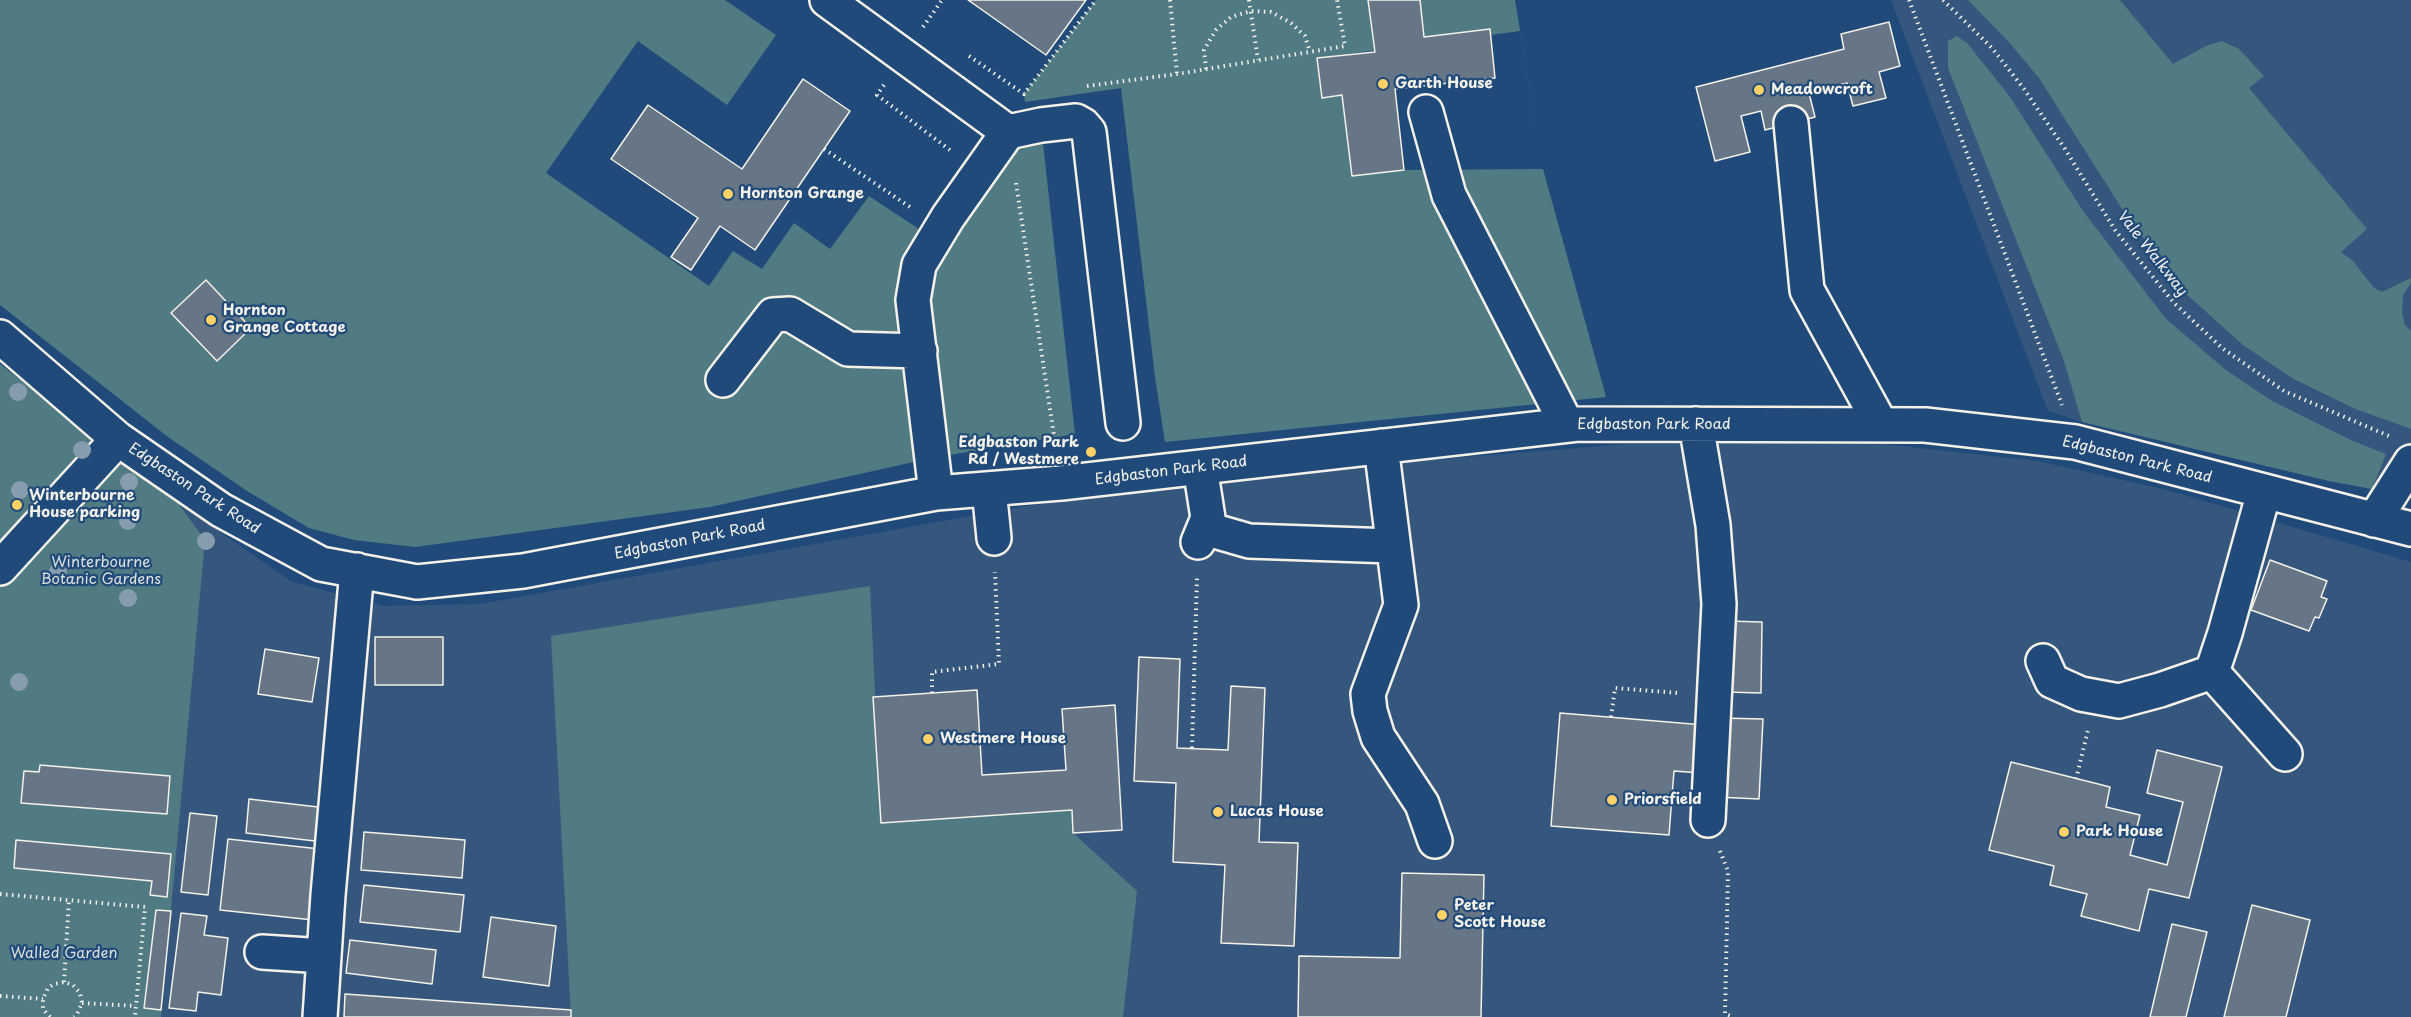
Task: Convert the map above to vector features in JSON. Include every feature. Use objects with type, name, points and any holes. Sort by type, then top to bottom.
[{"type":"street","points":[[827,0],[1008,132]]},
{"type":"street","points":[[1426,112],[1449,195],[1567,425]]},
{"type":"street","points":[[936,493],[913,300],[919,265],[948,217],[1008,132],[1076,121],[1089,132],[1123,423]]},
{"type":"street","points":[[1791,123],[1807,290],[1881,425]]},
{"type":"street","points":[[723,380],[773,315],[789,315],[848,349],[920,351]]},
{"type":"street","name":"Edgbaston Park Road","points":[[0,337],[118,440],[221,510],[321,564],[417,582],[523,572],[936,493],[1061,483],[1567,425],[1925,425],[2075,442],[2411,529]]},
{"type":"street","points":[[1696,424],[1713,525],[1719,604],[1708,820]]},
{"type":"street","points":[[0,568],[118,440]]},
{"type":"street","points":[[1381,446],[1401,605],[1368,694],[1370,711],[1378,737],[1422,804],[1435,840]]},
{"type":"street","points":[[2374,520],[2411,462]]},
{"type":"street","points":[[1200,467],[1208,518],[1201,535],[1249,541],[1392,546]]},
{"type":"street","points":[[990,489],[994,538]]},
{"type":"street","points":[[2212,672],[2264,492]]},
{"type":"street","points":[[320,1017],[357,570]]},
{"type":"street","points":[[2043,662],[2052,681],[2080,694],[2119,701],[2212,672]]},
{"type":"street","points":[[2212,672],[2285,754]]},
{"type":"street","points":[[262,952],[324,956]]},
{"type":"path","points":[[1024,94],[1096,0]]},
{"type":"path","points":[[1170,0],[1177,74]]},
{"type":"path","points":[[1249,0],[1258,60]]},
{"type":"path","points":[[1082,86],[1177,74],[1346,46],[1337,0]]},
{"type":"path","points":[[1909,0],[2075,442]]},
{"type":"path","name":"Vale Walkway","points":[[1943,0],[1992,48],[2024,89],[2066,149],[2115,230],[2174,303],[2222,348],[2284,391],[2391,437]]},
{"type":"path","points":[[1206,69],[1204,50],[1216,30],[1231,17],[1251,11],[1271,12],[1291,23],[1305,36],[1310,52]]},
{"type":"path","points":[[916,18],[934,31]]},
{"type":"path","points":[[961,50],[1024,94],[1035,92]]},
{"type":"path","points":[[1008,132],[1061,483]]},
{"type":"path","points":[[824,149],[910,207],[916,198]]},
{"type":"path","points":[[1192,748],[1201,535]]},
{"type":"path","points":[[932,693],[932,672],[999,664],[994,538]]},
{"type":"path","points":[[1611,717],[1616,688],[1715,696]]},
{"type":"path","points":[[2076,778],[2096,697]]},
{"type":"path","points":[[1708,820],[1728,871],[1725,1014],[1733,1017]]},
{"type":"path","points":[[0,894],[145,907],[135,1017]]},
{"type":"path","points":[[64,982],[69,900]]},
{"type":"path","points":[[50,1017],[44,1009],[43,999],[48,988],[64,982],[73,985],[80,993],[82,1003],[74,1017]]},
{"type":"path","points":[[0,996],[43,999]]},
{"type":"path","points":[[82,1003],[136,1006]]},
{"type":"shaded area","points":[[1891,0],[2411,0],[2411,497],[2329,481],[2082,422],[2048,411]]},
{"type":"shaded area","points":[[0,364],[177,502],[292,582],[385,606],[480,604],[1027,506],[1310,470],[1627,444],[1883,444],[2037,461],[2167,490],[2411,562],[2411,1017],[0,1017]]},
{"type":"green space","points":[[0,0],[725,0],[776,35],[727,105],[638,41],[546,173],[709,286],[733,251],[762,269],[794,223],[830,249],[869,196],[934,239],[1008,132],[1041,125],[1075,434],[932,458],[710,507],[415,547],[354,540],[309,528],[247,491],[168,437],[0,305]]},
{"type":"green space","points":[[1096,0],[1515,0],[1543,169],[1606,397],[1165,442],[1155,377],[1121,88],[1025,102],[1024,94]],"holes":[[[1520,31],[1543,169],[1404,170],[1352,176],[1342,95],[1322,98],[1317,58]]]},
{"type":"green space","points":[[1968,0],[2120,0],[2173,64],[2206,46],[2222,41],[2239,49],[2264,76],[2249,88],[2367,229],[2341,252],[2353,261],[2374,288],[2382,292],[2411,278],[2411,283],[2403,295],[2402,313],[2405,325],[2411,331],[2411,429],[2353,408],[2292,378],[2243,345],[2183,291],[2124,212],[2039,78],[2008,41]]},
{"type":"green space","points":[[1957,36],[1967,43],[2010,97],[2083,211],[2166,319],[2226,370],[2272,401],[2353,441],[2386,454],[2372,489],[2329,481],[2082,422],[2064,361],[1948,68],[1948,41]]},
{"type":"green space","name":"Winterbourne Botanic Gardens","points":[[0,364],[177,502],[205,540],[161,1017],[0,1017]]},
{"type":"green space","points":[[870,586],[881,822],[1072,810],[1073,833],[1137,891],[1123,1017],[571,1017],[551,636]]},
{"type":"building","points":[[968,0],[1086,0],[1046,55]]},
{"type":"building","name":"Garth House","points":[[1368,0],[1420,0],[1424,37],[1490,29],[1495,78],[1395,89],[1404,170],[1352,176],[1342,95],[1322,98],[1317,58],[1375,52]]},
{"type":"building","name":"Meadowcroft","points":[[1889,22],[1900,66],[1879,72],[1886,98],[1853,106],[1847,83],[1809,93],[1815,117],[1765,130],[1761,111],[1741,116],[1750,152],[1715,161],[1696,87],[1844,49],[1841,34]]},
{"type":"building","name":"Hornton Grange","points":[[803,79],[850,111],[755,250],[720,226],[691,270],[671,257],[698,218],[611,159],[648,105],[742,169]]},
{"type":"building","name":"Hornton Grange Cottage","points":[[206,280],[251,328],[217,361],[171,313]]},
{"type":"building","points":[[2270,560],[2327,581],[2321,597],[2327,599],[2319,618],[2315,617],[2309,631],[2251,610]]},
{"type":"building","points":[[1727,621],[1762,622],[1761,693],[1726,692]]},
{"type":"building","points":[[375,637],[443,637],[443,685],[375,685]]},
{"type":"building","points":[[265,649],[319,658],[312,702],[258,694]]},
{"type":"building","name":"Lucas House","points":[[1139,657],[1180,659],[1177,748],[1228,750],[1231,686],[1265,688],[1259,842],[1298,843],[1294,946],[1221,943],[1225,865],[1173,862],[1176,783],[1134,781]]},
{"type":"building","name":"Westmere House","points":[[977,690],[982,775],[1066,770],[1062,709],[1115,705],[1122,830],[1073,833],[1072,810],[881,823],[873,697]]},
{"type":"building","name":"Priorsfield","points":[[1560,713],[1704,725],[1700,773],[1674,771],[1669,835],[1551,826]]},
{"type":"building","points":[[1720,718],[1763,719],[1759,799],[1716,797]]},
{"type":"building","name":"Park House","points":[[2157,750],[2222,767],[2189,898],[2149,889],[2139,931],[2081,916],[2087,894],[2050,885],[2054,866],[1989,850],[2011,762],[2110,787],[2106,807],[2140,815],[2130,855],[2167,865],[2183,802],[2147,793]]},
{"type":"building","points":[[40,765],[170,776],[167,814],[21,803],[24,771],[39,772]]},
{"type":"building","points":[[249,799],[318,807],[315,841],[246,833]]},
{"type":"building","points":[[190,813],[217,816],[208,895],[181,892]]},
{"type":"building","points":[[364,832],[465,840],[462,878],[361,870]]},
{"type":"building","points":[[228,839],[320,849],[313,920],[220,910]]},
{"type":"building","points":[[16,840],[171,854],[167,897],[150,895],[152,881],[14,868]]},
{"type":"building","name":"Peter Scott House","points":[[1402,873],[1484,875],[1481,1017],[1298,1017],[1299,956],[1400,958]]},
{"type":"building","points":[[364,885],[464,895],[460,932],[360,922]]},
{"type":"building","points":[[2252,905],[2310,920],[2286,1017],[2224,1017]]},
{"type":"building","points":[[156,910],[171,911],[161,1010],[144,1008]]},
{"type":"building","points":[[181,913],[207,916],[204,935],[228,938],[221,995],[198,992],[196,1011],[169,1008]]},
{"type":"building","points":[[491,917],[556,926],[549,986],[483,977]]},
{"type":"building","points":[[2172,924],[2207,932],[2186,1017],[2150,1017]]},
{"type":"building","points":[[350,940],[436,950],[432,984],[346,973]]},
{"type":"building","points":[[345,994],[571,1010],[571,1017],[344,1017]]},
{"type":"place","name":"Garth House","points":[[1383,84]]},
{"type":"place","name":"Meadowcroft","points":[[1759,90]]},
{"type":"place","name":"Hornton Grange","points":[[728,194]]},
{"type":"place","name":"Hornton Grange Cottage","points":[[211,320]]},
{"type":"place","name":"Edgbaston Park Rd / Westmere","points":[[1091,452]]},
{"type":"place","name":"Winterbourne House parking","points":[[17,505]]},
{"type":"place","name":"Westmere House","points":[[928,739]]},
{"type":"place","name":"Priorsfield","points":[[1612,800]]},
{"type":"place","name":"Lucas House","points":[[1218,812]]},
{"type":"place","name":"Park House","points":[[2064,832]]},
{"type":"place","name":"Peter Scott House","points":[[1442,915]]},
{"type":"park label","name":"Walled Garden","points":[[64,954]]}]
